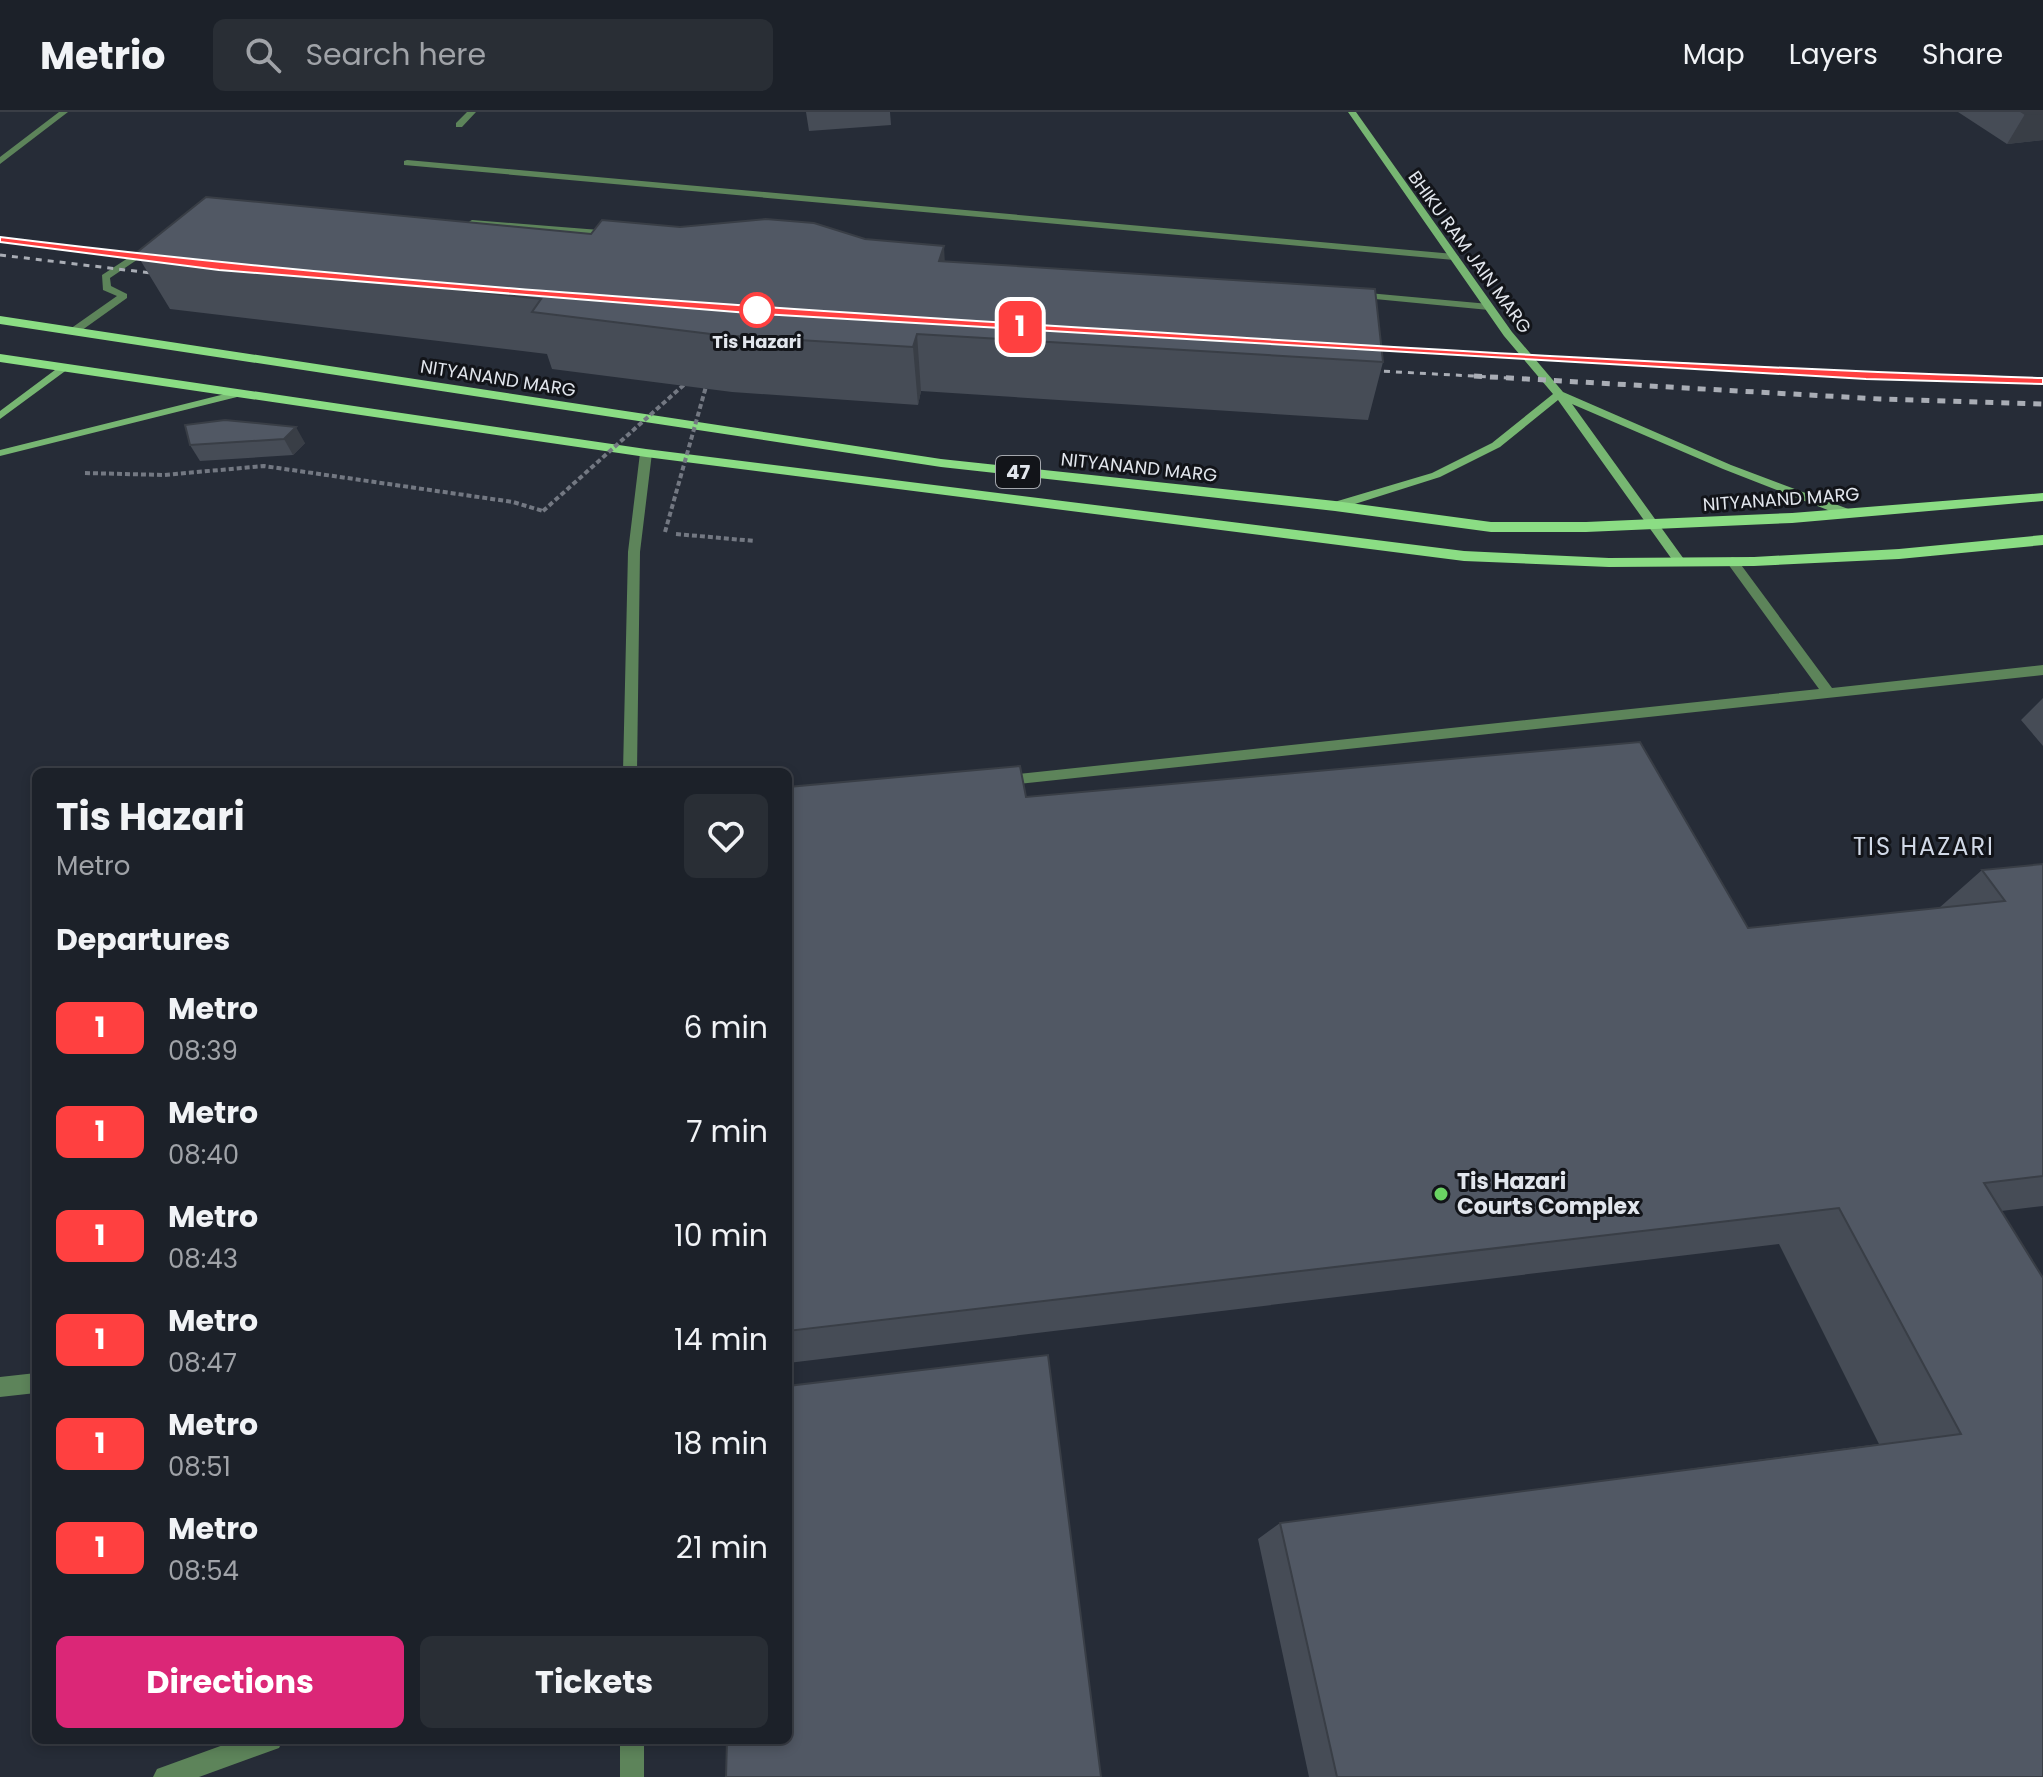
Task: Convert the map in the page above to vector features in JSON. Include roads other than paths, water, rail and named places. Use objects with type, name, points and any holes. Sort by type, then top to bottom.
[{"type":"main road","name":"NITYANAND MARG","points":[[0,320],[941,463],[1335,506],[1491,527],[1654,524],[2043,497]]},
{"type":"main road","name":"47","points":[[0,358],[646,453],[1464,556],[1593,563],[1732,561],[1914,555],[2043,540]]},
{"type":"street","points":[[0,161],[64,112]]},
{"type":"street","points":[[459,125],[472,112]]},
{"type":"street","name":"BHIKU RAM JAIN MARG","points":[[1352,112],[1508,334],[1559,394],[1680,562]]},
{"type":"street","points":[[407,163],[1454,257]]},
{"type":"street","points":[[461,222],[620,235]]},
{"type":"street","points":[[74,331],[124,296],[106,288],[105,277],[166,237]]},
{"type":"street","points":[[1353,295],[1489,307]]},
{"type":"street","points":[[0,416],[63,369]]},
{"type":"street","points":[[0,453],[241,393]]},
{"type":"street","points":[[1335,506],[1436,475],[1496,445],[1559,394],[1727,467],[1847,513]]},
{"type":"street","points":[[630,768],[634,552],[646,453]]},
{"type":"street","points":[[1732,561],[1829,693]]},
{"type":"street","points":[[977,783],[2043,670]]},
{"type":"street","points":[[0,1387],[32,1383]]},
{"type":"street","points":[[165,1777],[260,1744]]},
{"type":"street","points":[[632,1744],[632,1777]]},
{"type":"railway","points":[[0,240],[159,259]]},
{"type":"railway","points":[[0,255],[168,275]]},
{"type":"railway","points":[[1360,348],[1965,378]]},
{"type":"railway","points":[[1360,370],[1498,377]]},
{"type":"railway","points":[[1474,376],[1498,377]]},
{"type":"railway","points":[[1906,376],[2043,381]]},
{"type":"railway","points":[[1498,377],[1510,378]]},
{"type":"railway","points":[[1498,377],[1880,399],[2043,404]]},
{"type":"metro line","name":"1","points":[[0,240],[219,267],[761,311],[1337,347],[1866,375],[2043,381]]},
{"type":"place","name":"Tis Hazari","points":[[757,310]]},
{"type":"place","name":"Tis Hazari Courts Complex","points":[[1441,1194]]},
{"type":"district","name":"TIS HAZARI","points":[[1924,846]]}]
